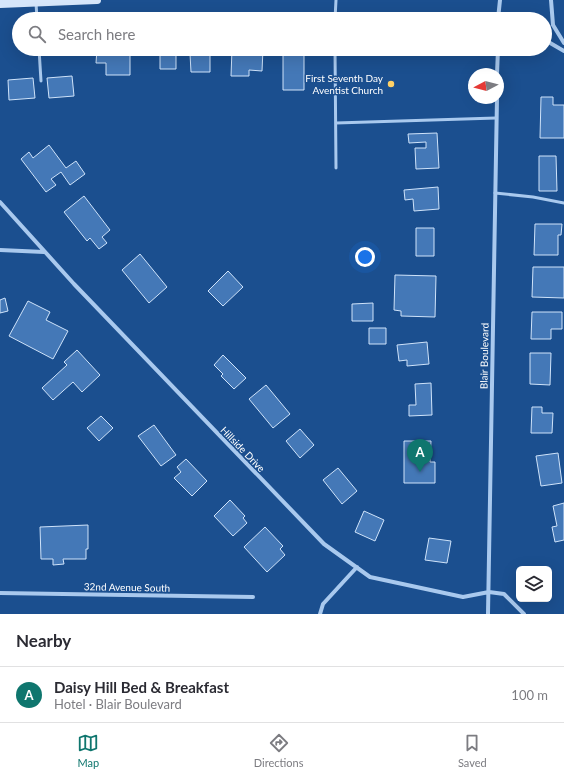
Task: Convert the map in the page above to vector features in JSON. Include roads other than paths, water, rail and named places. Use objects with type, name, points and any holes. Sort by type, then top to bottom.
[{"type":"main road","points":[[0,4],[97,0]]},
{"type":"street","points":[[500,0],[500,12]]},
{"type":"street","points":[[551,0],[552,12]]},
{"type":"street","points":[[552,12],[553,25],[564,43]]},
{"type":"street","points":[[552,45],[564,51]]},
{"type":"street","points":[[497,68],[498,56]]},
{"type":"street","name":"Blair Boulevard","points":[[488,614],[497,104]]},
{"type":"street","name":"Hillside Drive","points":[[0,202],[74,284],[324,544],[370,577],[463,597],[489,592],[504,594],[524,614]]},
{"type":"street","points":[[0,250],[45,252]]},
{"type":"street","points":[[320,614],[323,604],[356,568]]},
{"type":"street","name":"32nd Avenue South","points":[[0,593],[253,597]]},
{"type":"lane","points":[[335,12],[336,0]]},
{"type":"lane","points":[[36,3],[37,12]]},
{"type":"lane","points":[[39,56],[41,81]]},
{"type":"lane","points":[[335,56],[336,168]]},
{"type":"lane","points":[[336,123],[496,118]]},
{"type":"lane","points":[[495,193],[533,196],[564,203]]},
{"type":"place","name":"First Seventh Day Aventist Church","points":[[391,84]]},
{"type":"place","name":"Daisy Hill Bed & Breakfast","points":[[420,472]]}]
